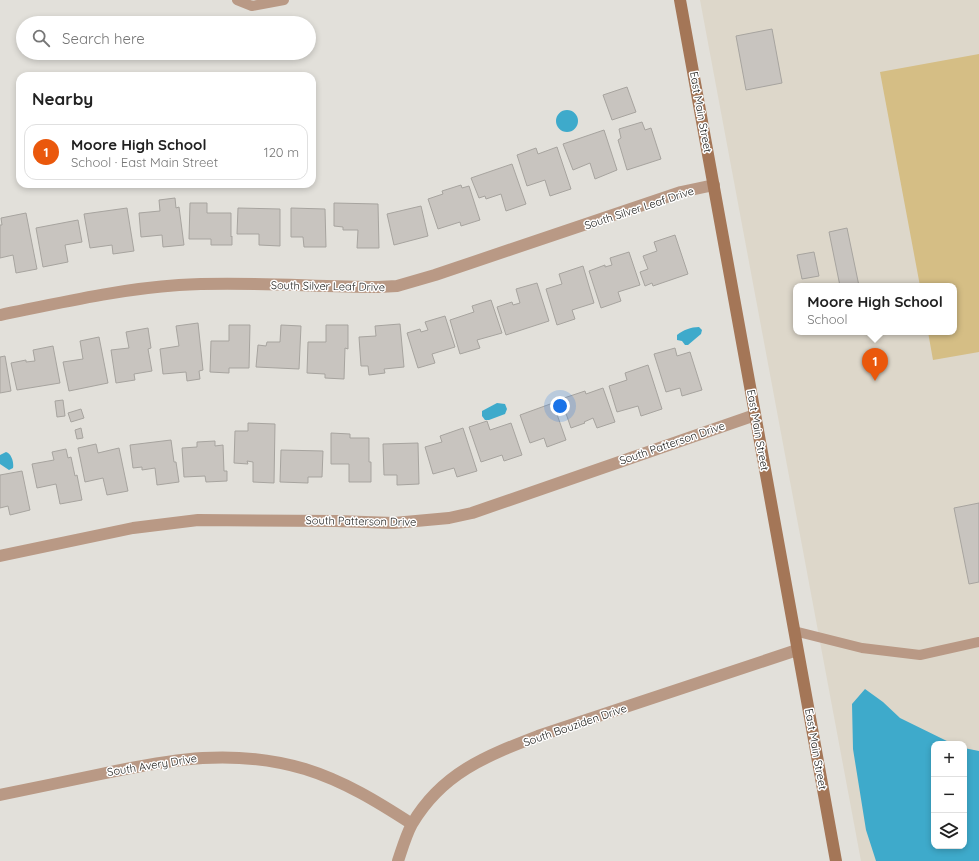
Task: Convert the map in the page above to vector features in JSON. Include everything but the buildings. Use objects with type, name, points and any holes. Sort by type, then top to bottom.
[{"type":"street","name":"East Main Street","points":[[680,0],[836,861]]},
{"type":"street","name":"South Silver Leaf Drive","points":[[0,315],[123,292],[180,285],[224,284],[378,287],[397,286],[435,275],[681,192],[714,185]]},
{"type":"street","name":"South Patterson Drive","points":[[0,556],[133,528],[198,520],[394,523],[449,518],[472,512],[755,415]]},
{"type":"street","name":"South Bouziden Drive","points":[[398,861],[412,824],[430,800],[449,780],[474,764],[497,752],[538,736],[797,650]]},
{"type":"street","name":"South Avery Drive","points":[[0,794],[154,763],[222,756],[251,758],[304,769],[332,779],[360,792],[412,824]]},
{"type":"lane","points":[[237,0],[252,6],[284,0]]},
{"type":"lane","points":[[794,631],[862,648],[920,655],[979,642]]},
{"type":"shaded area","points":[[700,0],[979,0],[979,861],[861,861]]},
{"type":"shaded area","points":[[979,54],[979,352],[933,360],[929,335],[957,335],[957,283],[919,283],[880,72]]},
{"type":"water","points":[[567,110],[575,113],[578,121],[575,129],[567,132],[559,129],[556,121],[559,113]]},
{"type":"water","points":[[699,327],[702,330],[701,334],[688,345],[685,345],[682,341],[677,340],[677,335],[682,332],[690,328]]},
{"type":"water","points":[[497,403],[505,404],[507,409],[505,414],[485,420],[482,416],[482,411]]},
{"type":"water","points":[[6,452],[10,455],[13,461],[13,468],[9,470],[0,464],[0,455]]},
{"type":"water","points":[[865,689],[883,702],[900,718],[947,741],[931,741],[931,849],[967,849],[967,749],[979,751],[979,861],[876,861],[866,830],[853,749],[852,704]]},
{"type":"place","name":"Moore High School","points":[[875,381]]}]
